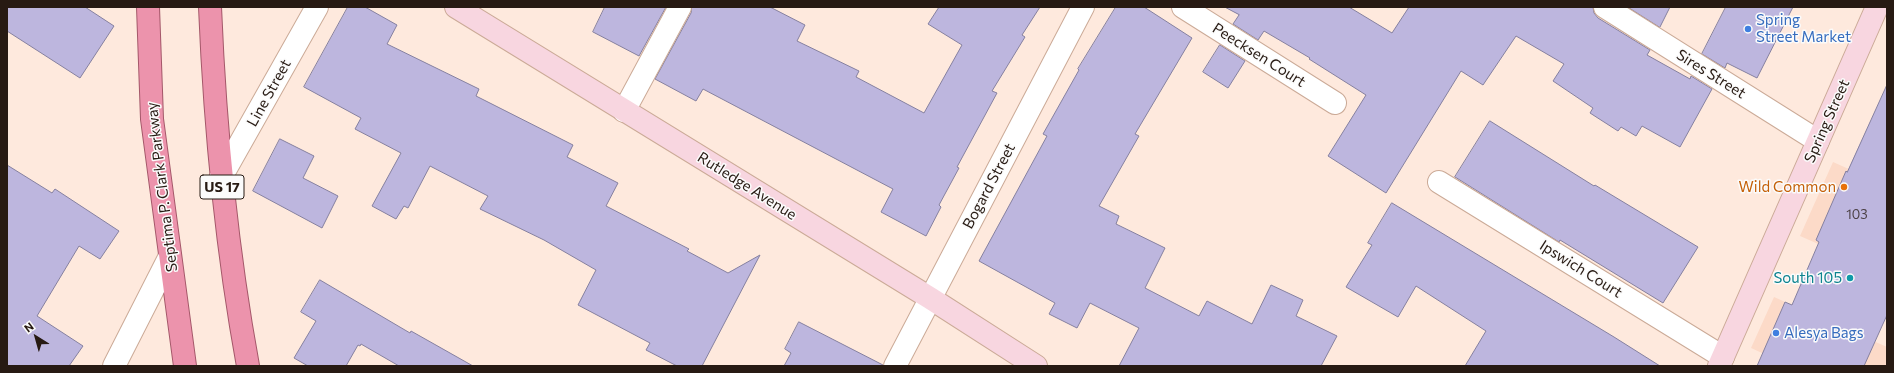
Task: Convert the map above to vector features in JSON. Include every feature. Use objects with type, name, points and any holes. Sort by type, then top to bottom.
[{"type":"highway","name":"Septima P. Clark Parkway","points":[[148,7],[152,119],[185,366]]},
{"type":"highway","name":"US 17","points":[[210,7],[213,82],[220,179],[238,312],[248,366]]},
{"type":"main road","name":"Rutledge Avenue","points":[[456,7],[930,298],[1036,366]]},
{"type":"main road","name":"Spring Street","points":[[1721,361],[1877,7]]},
{"type":"street","name":"Line Street","points":[[220,179],[318,7]]},
{"type":"street","points":[[624,111],[680,7]]},
{"type":"street","name":"Bogard Street","points":[[895,366],[1083,7]]},
{"type":"street","name":"Peecksen Court","points":[[1183,7],[1334,103]]},
{"type":"street","name":"Sires Street","points":[[1605,7],[1818,141]]},
{"type":"street","name":"Ipswich Court","points":[[1439,182],[1721,361]]},
{"type":"street","points":[[114,366],[170,256]]},
{"type":"shaded area","points":[[1833,162],[1887,186],[1887,274],[1800,236]]},
{"type":"shaded area","points":[[1774,297],[1887,347],[1887,366],[1791,366],[1751,348]]},
{"type":"building","points":[[7,7],[85,7],[114,26],[80,78],[7,31]]},
{"type":"building","points":[[348,7],[365,7],[397,25],[387,44],[479,89],[476,96],[573,145],[567,157],[618,183],[606,206],[689,249],[687,251],[728,273],[760,255],[702,366],[677,366],[646,350],[650,343],[578,305],[596,270],[544,240],[480,209],[488,196],[430,166],[408,208],[404,206],[396,219],[372,206],[401,153],[355,129],[361,118],[304,87]]},
{"type":"building","points":[[605,7],[666,7],[639,56],[593,32]]},
{"type":"building","points":[[692,7],[770,7],[805,25],[797,41],[859,71],[856,77],[924,113],[962,45],[928,24],[939,7],[1040,7],[1022,35],[1025,37],[992,91],[997,93],[957,167],[959,168],[939,205],[941,207],[926,236],[881,212],[893,189],[703,89],[696,101],[655,79],[691,13]]},
{"type":"building","points":[[1116,7],[1144,7],[1192,38],[1135,134],[1139,136],[1099,206],[1119,216],[1116,224],[1165,248],[1145,288],[1199,316],[1207,301],[1252,324],[1271,285],[1303,300],[1296,316],[1337,336],[1321,366],[1119,366],[1139,328],[1090,303],[1077,328],[1049,314],[1055,303],[979,261],[1047,136],[1043,134],[1079,70],[1078,69]]},
{"type":"building","points":[[1225,7],[1349,7],[1392,33],[1409,7],[1593,7],[1594,13],[1598,18],[1650,50],[1647,55],[1690,79],[1691,76],[1712,89],[1680,147],[1642,126],[1636,136],[1621,127],[1618,131],[1590,113],[1593,108],[1553,81],[1564,64],[1516,36],[1483,85],[1461,71],[1386,193],[1328,156],[1366,95],[1309,59],[1310,58],[1264,31],[1258,40],[1233,24],[1239,15]]},
{"type":"building","points":[[1628,7],[1670,7],[1660,27]]},
{"type":"building","name":"Spring Street Market","points":[[1726,7],[1793,7],[1757,78],[1727,63],[1725,68],[1702,54]]},
{"type":"building","points":[[1220,45],[1245,61],[1228,88],[1203,72]]},
{"type":"building","points":[[1887,85],[1887,315],[1864,366],[1757,366],[1785,302],[1792,305],[1819,242],[1816,240],[1846,171],[1847,172]]},
{"type":"building","points":[[1490,121],[1594,186],[1595,185],[1698,247],[1663,303],[1560,240],[1559,242],[1455,177]]},
{"type":"building","points":[[280,139],[314,156],[303,178],[338,196],[322,228],[253,191]]},
{"type":"building","points":[[7,165],[52,193],[55,189],[119,231],[100,259],[79,246],[37,316],[83,346],[69,366],[7,366]]},
{"type":"building","points":[[1392,203],[1660,366],[1465,366],[1486,331],[1416,286],[1398,317],[1346,287],[1372,245],[1368,243]]},
{"type":"building","points":[[320,280],[410,333],[411,331],[473,366],[399,366],[361,344],[360,346],[358,345],[346,366],[308,366],[294,358],[316,321],[301,312]]},
{"type":"building","points":[[799,322],[883,366],[784,366],[791,353],[785,349]]},
{"type":"place","name":"Spring Street Market","points":[[1748,29]]},
{"type":"place","name":"Wild Common","points":[[1844,187]]},
{"type":"place","name":"South 105","points":[[1850,278]]},
{"type":"place","name":"Alesya Bags","points":[[1776,333]]}]
